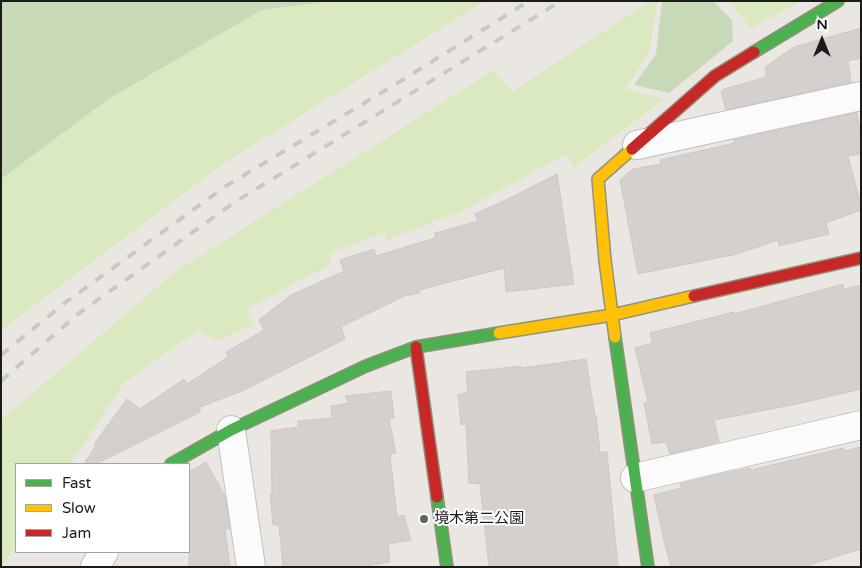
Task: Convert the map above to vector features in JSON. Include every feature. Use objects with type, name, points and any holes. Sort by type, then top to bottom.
[{"type":"street","points":[[648,567],[605,260],[598,179],[715,76],[838,1]]},
{"type":"street","points":[[637,145],[861,96]]},
{"type":"street","points":[[173,463],[231,430],[366,366],[416,347],[612,314],[861,258]]},
{"type":"street","points":[[416,347],[447,567]]},
{"type":"street","points":[[635,478],[861,425]]},
{"type":"street","points":[[231,430],[251,567]]},
{"type":"street","points":[[95,567],[103,553]]},
{"type":"green space","points":[[1,1],[332,1],[262,10],[110,98],[1,179]]},
{"type":"green space","points":[[332,1],[485,1],[226,162],[1,330],[1,179],[110,98],[262,10]]},
{"type":"green space","points":[[650,1],[657,1],[650,49],[626,89],[664,99],[574,167],[567,154],[460,212],[386,240],[386,232],[330,253],[330,265],[246,309],[253,325],[216,341],[199,331],[171,349],[123,384],[71,463],[15,463],[15,546],[1,567],[1,420],[176,271],[494,70],[512,92]]},
{"type":"green space","points":[[662,1],[713,1],[732,20],[733,41],[669,93],[634,85],[656,54]]},
{"type":"green space","points":[[728,1],[802,1],[751,28]]},
{"type":"building","points":[[861,28],[861,58],[848,61],[851,82],[726,110],[721,92],[724,89],[766,77],[765,67],[794,47]]},
{"type":"building","points":[[857,113],[861,137],[861,154],[848,156],[861,210],[826,223],[829,234],[779,246],[778,240],[737,254],[638,274],[620,180],[633,169],[661,164],[660,160],[735,143],[734,140]]},
{"type":"building","points":[[557,174],[574,284],[506,292],[504,268],[419,290],[420,293],[404,296],[341,327],[345,339],[242,391],[200,407],[200,412],[98,463],[85,463],[96,445],[94,444],[127,399],[140,409],[184,379],[187,384],[228,357],[226,352],[264,330],[259,320],[291,295],[344,271],[340,260],[374,249],[376,256],[435,238],[435,233],[478,221],[475,214]]},
{"type":"building","points":[[843,284],[844,289],[861,285],[861,389],[714,420],[719,442],[670,454],[666,442],[652,444],[644,403],[648,402],[635,348],[652,343],[650,333],[734,312],[734,314]]},
{"type":"building","points":[[586,359],[600,452],[607,452],[618,567],[489,567],[480,484],[469,483],[466,424],[461,425],[458,395],[468,392],[466,372],[521,366],[521,368]]},
{"type":"building","points":[[391,391],[394,418],[389,419],[396,453],[390,454],[397,517],[404,515],[411,540],[388,544],[390,562],[361,567],[283,567],[279,525],[273,525],[270,494],[272,494],[271,431],[298,427],[298,421],[332,418],[331,406],[349,403],[345,396]]},
{"type":"building","points":[[861,447],[861,549],[803,567],[671,567],[654,495],[681,488],[680,484],[726,473],[750,468],[751,470],[843,448],[844,451]]},
{"type":"building","points":[[206,462],[225,496],[230,528],[225,529],[230,567],[189,567],[190,471]]},
{"type":"railway","points":[[1,355],[66,302],[226,186],[396,84],[529,1]]},
{"type":"railway","points":[[1,381],[78,314],[235,202],[561,1]]},
{"type":"traffic: fast","points":[[754,52],[838,1]]},
{"type":"traffic: fast","points":[[173,463],[231,430],[366,366],[416,347],[499,333]]},
{"type":"traffic: fast","points":[[615,337],[648,567]]},
{"type":"traffic: fast","points":[[437,497],[447,567]]},
{"type":"traffic: slow","points":[[615,337],[605,260],[598,179],[632,149]]},
{"type":"traffic: slow","points":[[499,333],[612,315],[694,296]]},
{"type":"traffic: jam","points":[[632,149],[715,76],[754,52]]},
{"type":"traffic: jam","points":[[694,296],[861,258]]},
{"type":"traffic: jam","points":[[416,347],[437,497]]},
{"type":"place","name":"境木第二公園","points":[[424,519]]}]
